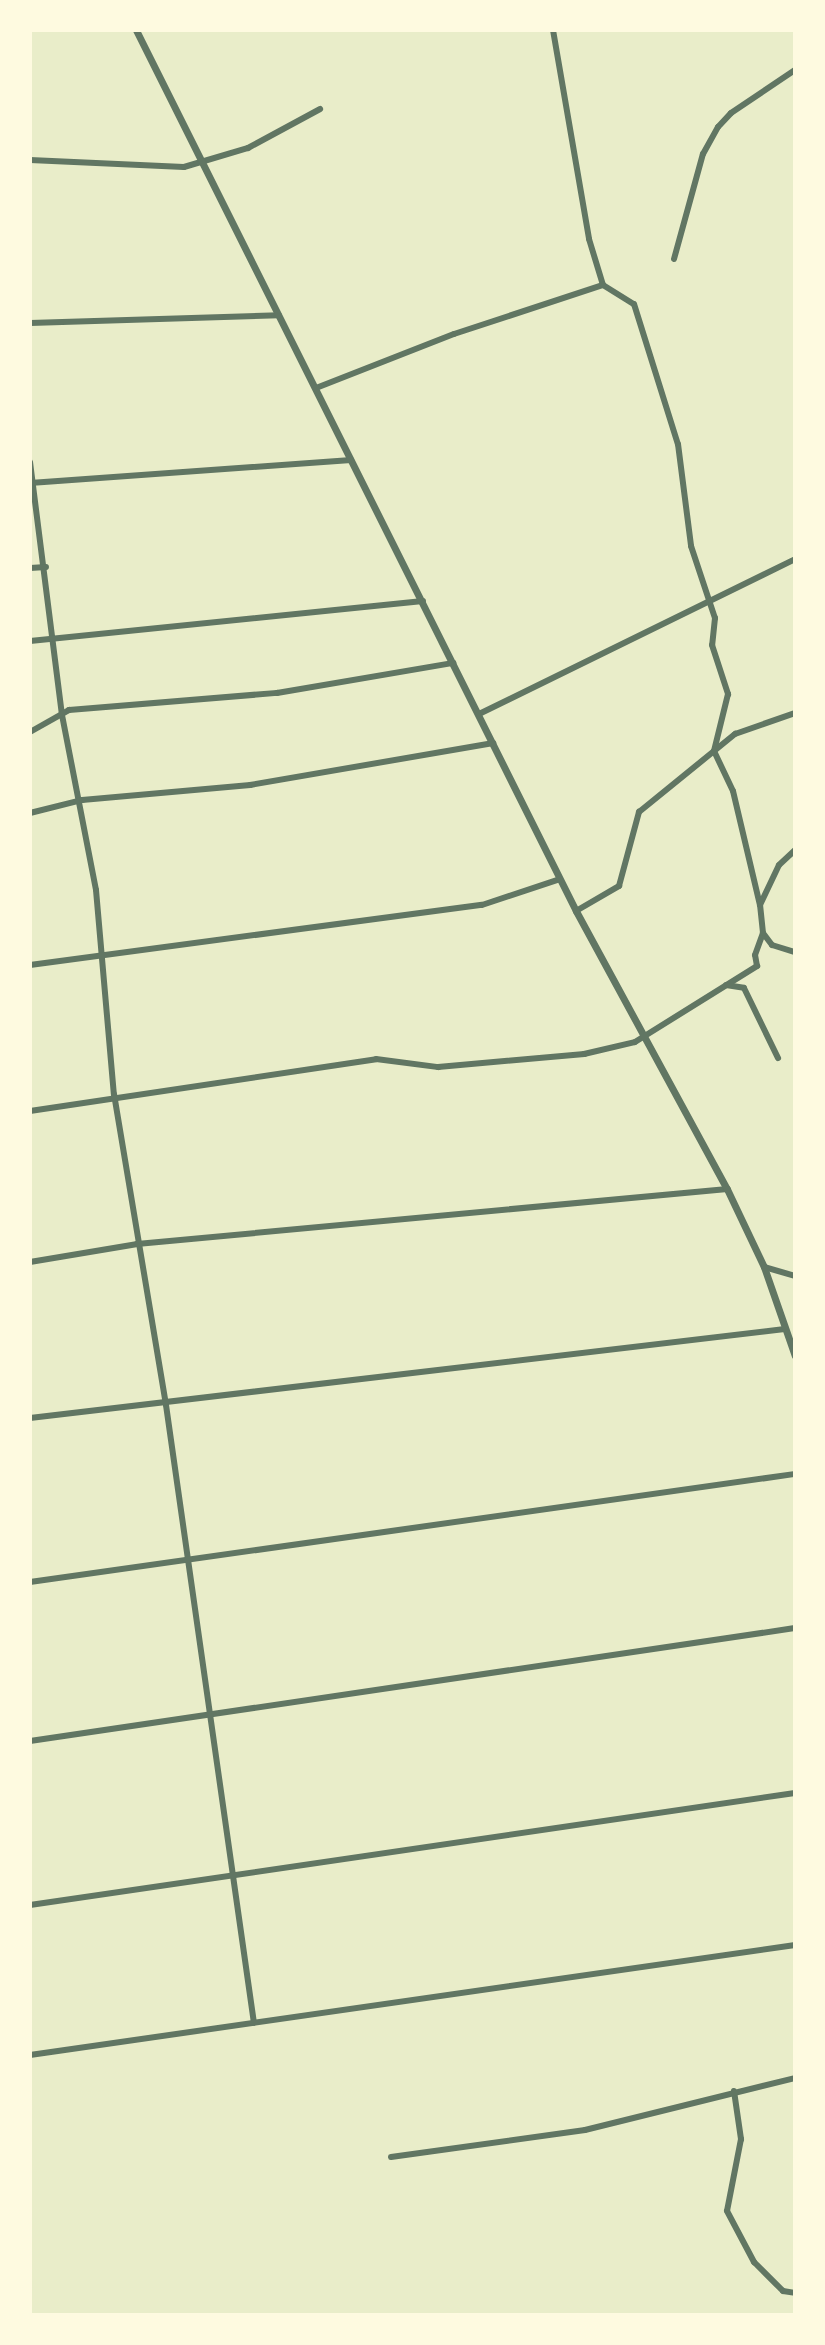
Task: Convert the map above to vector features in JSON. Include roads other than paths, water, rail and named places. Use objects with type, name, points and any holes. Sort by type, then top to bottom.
[{"type":"street","points":[[136,30],[576,911],[727,1189],[764,1267],[795,1356]]},
{"type":"street","points":[[30,1111],[114,1094],[376,1059],[438,1067],[584,1054],[645,1036],[757,966],[755,955],[763,933],[760,905],[733,791],[714,751],[728,698],[712,645],[715,618],[691,546],[678,444],[634,304],[603,285],[589,239],[553,30]]},
{"type":"street","points":[[674,259],[703,154],[718,127],[731,113],[795,70]]},
{"type":"street","points":[[30,160],[172,169],[203,163],[248,148],[320,109]]},
{"type":"street","points":[[316,388],[454,334],[603,285]]},
{"type":"street","points":[[30,323],[279,315]]},
{"type":"street","points":[[32,483],[351,460]]},
{"type":"street","points":[[30,462],[56,637],[62,715],[82,800],[103,956],[114,1094],[166,1405],[185,1560],[254,2023]]},
{"type":"street","points":[[479,714],[795,559]]},
{"type":"street","points":[[30,568],[46,567]]},
{"type":"street","points":[[30,641],[423,601]]},
{"type":"street","points":[[30,732],[69,710],[180,704],[336,685],[453,663]]},
{"type":"street","points":[[576,911],[616,890],[636,816],[714,751],[761,721],[795,713]]},
{"type":"street","points":[[30,813],[82,800],[211,791],[493,743]]},
{"type":"street","points":[[760,905],[779,865],[795,850]]},
{"type":"street","points":[[30,965],[482,905],[560,879]]},
{"type":"street","points":[[763,933],[772,945],[795,952]]},
{"type":"street","points":[[723,985],[744,988],[778,1058]]},
{"type":"street","points":[[30,1262],[137,1244],[727,1189]]},
{"type":"street","points":[[764,1267],[795,1276]]},
{"type":"street","points":[[30,1418],[166,1405],[785,1329]]},
{"type":"street","points":[[30,1582],[795,1474]]},
{"type":"street","points":[[30,1741],[795,1628]]},
{"type":"street","points":[[30,1905],[795,1793]]},
{"type":"street","points":[[30,2055],[795,1945]]},
{"type":"street","points":[[391,2157],[585,2130],[795,2078]]},
{"type":"street","points":[[734,2091],[741,2139],[727,2211],[754,2262],[783,2291],[795,2293]]}]
